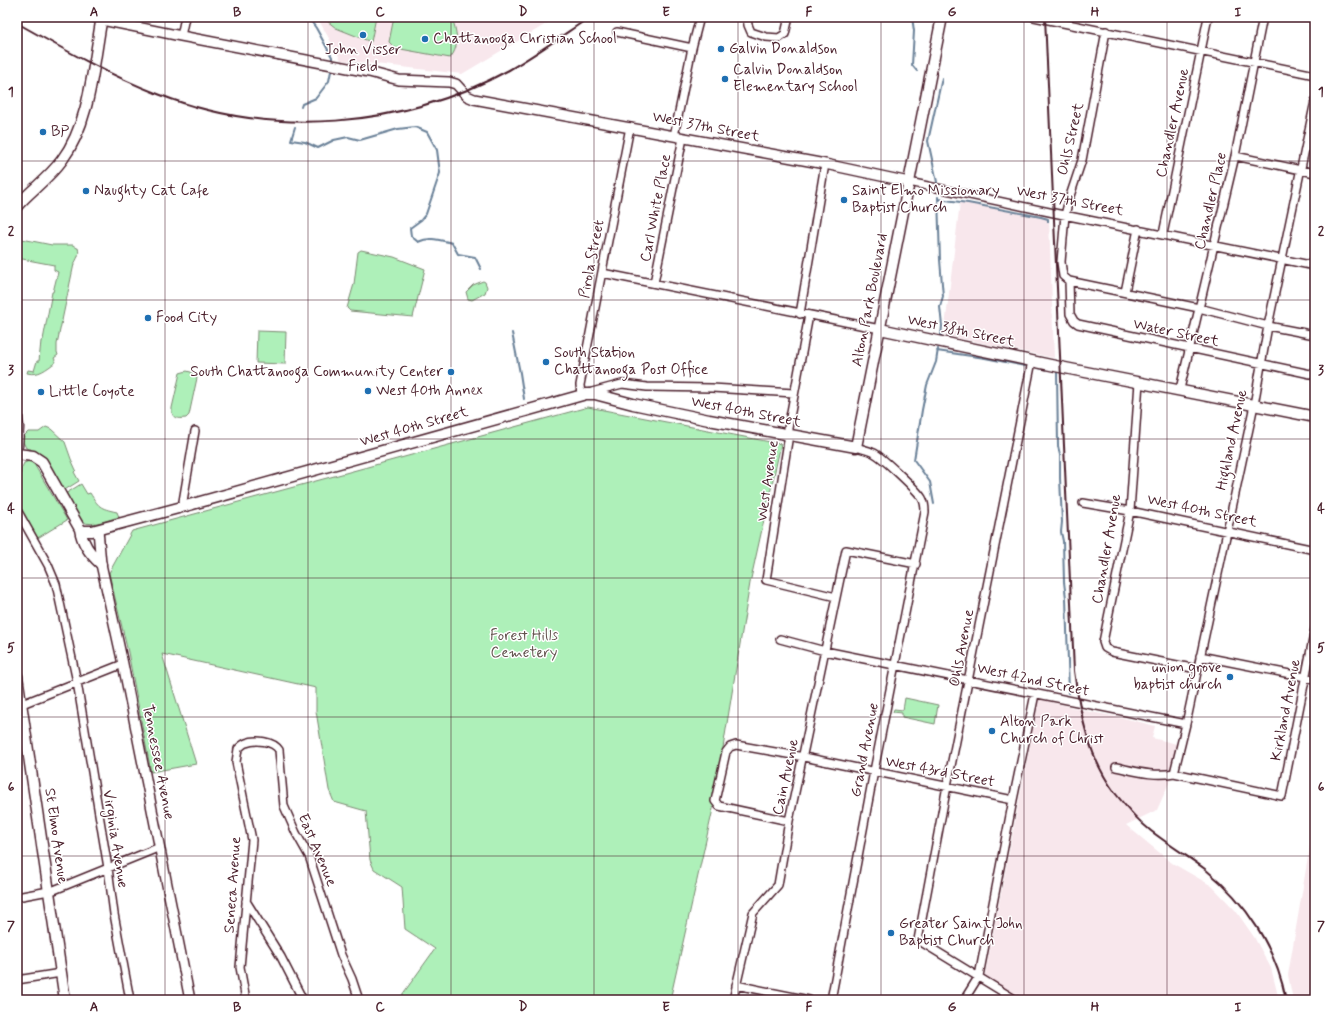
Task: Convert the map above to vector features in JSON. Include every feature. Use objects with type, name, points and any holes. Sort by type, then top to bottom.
[{"type":"main road","name":"Alton Park Boulevard","points":[[856,447],[942,17]]},
{"type":"main road","points":[[17,206],[62,160],[74,139],[85,112],[100,18]]},
{"type":"main road","name":"West 38th Street","points":[[880,329],[1032,361],[1180,389],[1315,417]]},
{"type":"main road","name":"West 40th Street","points":[[80,529],[87,532],[98,530],[182,508],[583,395],[595,394],[641,406],[709,420],[856,447]]},
{"type":"main road","points":[[17,417],[17,446]]},
{"type":"main road","points":[[17,454],[33,456],[42,462],[80,529],[81,537],[87,548],[93,557],[101,564]]},
{"type":"main road","name":"St Elmo Avenue","points":[[17,676],[19,705],[65,1000]]},
{"type":"street","points":[[181,36],[185,17]]},
{"type":"street","name":"Carl White Place","points":[[654,283],[692,48],[700,17]]},
{"type":"street","points":[[747,17],[751,32],[766,37],[779,38],[785,34],[789,17]]},
{"type":"street","points":[[1034,17],[1201,50],[1315,75]]},
{"type":"street","name":"Chandler Avenue","points":[[1163,234],[1208,17]]},
{"type":"street","name":"Chandler Place","points":[[1180,389],[1235,156],[1263,17]]},
{"type":"street","name":"West 37th Street","points":[[100,18],[181,36],[368,72],[399,80],[449,82],[456,84],[467,96],[474,99],[825,164],[1315,266]]},
{"type":"street","name":"Ohls Street","points":[[1063,276],[1061,269],[1065,215],[1082,160],[1106,31]]},
{"type":"street","points":[[617,32],[692,48]]},
{"type":"street","name":"Highland Avenue","points":[[1174,773],[1186,724],[1254,405],[1268,326],[1315,101]]},
{"type":"street","name":"Pirola Street","points":[[583,395],[580,385],[630,127]]},
{"type":"street","points":[[1235,156],[1315,173]]},
{"type":"street","points":[[800,314],[825,164]]},
{"type":"street","points":[[1125,292],[1138,229]]},
{"type":"street","name":"West 38th Street","points":[[602,273],[880,329]]},
{"type":"street","name":"Water Street","points":[[1063,276],[1069,281],[1200,308],[1268,326],[1315,335]]},
{"type":"street","name":"Water Street","points":[[1069,281],[1070,314],[1074,321],[1078,324],[1315,375]]},
{"type":"street","name":"West Avenue","points":[[809,315],[794,393],[766,580],[836,597]]},
{"type":"street","name":"Ohls Avenue","points":[[979,976],[918,940],[947,786],[1032,361]]},
{"type":"street","name":"Chandler Avenue","points":[[1139,382],[1130,511],[1103,642],[1106,648],[1112,652],[1197,669]]},
{"type":"street","points":[[583,395],[622,384],[647,387],[712,388],[794,393]]},
{"type":"street","points":[[182,508],[195,431]]},
{"type":"street","name":"West 40th Street","points":[[856,447],[875,453],[920,495],[925,505]]},
{"type":"street","name":"West 40th Street","points":[[1083,503],[1130,511],[1315,550]]},
{"type":"street","name":"Grand Avenue","points":[[831,1000],[874,771],[916,564],[925,505]]},
{"type":"street","name":"Virginia Avenue","points":[[17,510],[48,565],[56,584],[77,682],[108,868],[114,914],[130,1000]]},
{"type":"street","name":"Tennessee Avenue","points":[[98,530],[101,564],[124,664],[190,1000]]},
{"type":"street","name":"Cain Avenue","points":[[733,1000],[753,913],[778,885],[846,550],[916,564]]},
{"type":"street","name":"Kirkland Avenue","points":[[1174,773],[1282,796],[1315,629]]},
{"type":"street","name":"West 42nd Street","points":[[780,639],[896,665],[1186,724]]},
{"type":"street","points":[[1200,656],[1315,679]]},
{"type":"street","points":[[19,705],[124,664]]},
{"type":"street","points":[[964,1000],[979,976],[1012,800],[1035,694]]},
{"type":"street","name":"East Avenue","points":[[238,748],[245,743],[263,741],[272,744],[279,750],[284,806],[296,833],[309,856],[341,955],[352,979],[359,1000]]},
{"type":"street","name":"West 43rd Street","points":[[790,821],[719,806],[715,801],[726,752],[730,747],[736,745],[804,757],[1012,800]]},
{"type":"street","name":"Seneca Avenue","points":[[238,748],[236,762],[252,840],[240,967],[246,1000]]},
{"type":"street","points":[[1116,767],[1151,774],[1164,775],[1174,773]]},
{"type":"street","points":[[17,897],[49,892],[160,847]]},
{"type":"street","points":[[246,901],[281,957],[304,1000]]},
{"type":"street","points":[[17,980],[61,974]]},
{"type":"street","points":[[979,976],[1016,1000]]},
{"type":"street","points":[[736,985],[809,1000]]},
{"type":"shaded area","name":"Chattanooga Christian School","points":[[317,17],[558,17],[462,74],[341,60]]},
{"type":"shaded area","points":[[960,202],[1049,219],[1054,358],[944,335]]},
{"type":"shaded area","points":[[1039,699],[1155,726],[1152,738],[1177,744],[1169,783],[1157,810],[1126,825],[1172,863],[1212,886],[1236,911],[1254,937],[1271,968],[1279,1000],[1040,1000],[1017,996],[985,975]]},
{"type":"shaded area","points":[[1315,816],[1315,1000],[1293,1000],[1288,975]]},
{"type":"green space","name":"John Visser Field","points":[[322,17],[376,17],[371,42],[336,28]]},
{"type":"green space","points":[[394,17],[452,17],[457,43],[456,48],[450,58],[395,48],[389,42]]},
{"type":"green space","points":[[17,238],[52,245],[73,245],[79,250],[74,264],[57,344],[58,355],[54,358],[56,362],[35,374],[27,373],[28,370],[34,371],[37,361],[39,361],[41,341],[43,340],[52,292],[58,272],[54,270],[54,265],[17,258]]},
{"type":"green space","points":[[361,250],[394,257],[425,269],[413,317],[350,311],[347,308],[354,284],[358,252]]},
{"type":"green space","points":[[483,281],[487,287],[485,293],[472,300],[468,299],[466,292],[473,285]]},
{"type":"green space","points":[[257,331],[286,332],[285,364],[256,363]]},
{"type":"green space","points":[[187,371],[194,373],[197,378],[189,415],[186,418],[175,418],[172,414],[172,408],[180,373]]},
{"type":"green space","name":"Forest Hills Cemetery","points":[[588,407],[781,444],[750,583],[713,809],[670,1000],[404,1000],[402,995],[435,949],[405,929],[402,887],[374,869],[370,860],[366,811],[334,802],[329,790],[316,711],[316,688],[162,654],[196,764],[151,772],[128,652],[109,573],[132,531]]},
{"type":"green space","points":[[46,427],[51,429],[65,442],[76,470],[74,472],[79,481],[63,491],[42,456],[31,449],[26,448],[23,442],[24,436],[28,432],[39,432]]},
{"type":"green space","points":[[29,461],[34,464],[67,520],[36,539],[18,506],[21,469],[24,463]]},
{"type":"green space","points":[[81,484],[87,494],[90,493],[100,506],[117,512],[119,517],[91,524],[83,522],[65,494]]},
{"type":"green space","points":[[905,698],[938,705],[935,724],[902,717],[902,713],[893,712],[894,709],[903,710]]},
{"type":"waterway","points":[[308,17],[316,28],[332,57],[332,60]]},
{"type":"waterway","points":[[912,17],[914,31],[912,65],[917,71]]},
{"type":"waterway","points":[[301,107],[302,104],[316,98],[329,81],[331,71]]},
{"type":"waterway","points":[[937,182],[928,141],[942,78]]},
{"type":"waterway","points":[[295,127],[291,140],[305,142],[318,148],[334,140],[348,137],[360,140],[398,129],[415,127],[427,132],[437,150],[440,173],[426,214],[421,220],[410,228],[411,236],[418,242],[431,239],[452,243],[458,254],[475,257],[481,269]]},
{"type":"waterway","points":[[938,197],[943,296],[940,307],[942,326],[941,336]]},
{"type":"waterway","points":[[938,199],[968,203],[1041,217],[1048,219],[1048,222]]},
{"type":"waterway","points":[[512,333],[524,399]]},
{"type":"waterway","points":[[934,504],[930,482],[914,460],[927,385],[936,362],[938,349]]},
{"type":"waterway","points":[[937,351],[1025,366]]},
{"type":"waterway","points":[[1038,368],[1051,370]]},
{"type":"waterway","points":[[1055,371],[1057,371],[1058,446],[1060,455],[1062,522],[1061,532],[1063,541],[1066,598],[1069,693]]},
{"type":"railway","points":[[17,23],[69,52],[140,87],[201,108],[246,117],[291,121],[336,121],[381,115],[425,105],[468,90],[509,70],[590,17]]},
{"type":"railway","points":[[1045,17],[1074,671],[1079,703],[1092,750],[1098,765],[1115,793],[1136,818],[1151,831],[1205,869],[1234,896],[1246,911],[1267,944],[1275,962],[1286,1000]]},
{"type":"place","name":"John Visser Field","points":[[363,35]]},
{"type":"place","name":"Chattanooga Christian School","points":[[425,39]]},
{"type":"place","name":"Galvin Donaldson","points":[[721,49]]},
{"type":"place","name":"Calvin Donaldson Elementary School","points":[[725,79]]},
{"type":"place","name":"BP","points":[[43,132]]},
{"type":"place","name":"Naughty Cat Cafe","points":[[86,191]]},
{"type":"place","name":"Saint Elmo Missionary Baptist Church","points":[[844,200]]},
{"type":"place","name":"Food City","points":[[148,318]]},
{"type":"place","name":"South Station Chattanooga Post Office","points":[[546,362]]},
{"type":"place","name":"South Chattanooga Community Center","points":[[451,372]]},
{"type":"place","name":"West 40th Annex","points":[[368,391]]},
{"type":"place","name":"Little Coyote","points":[[41,392]]},
{"type":"place","name":"union grove baptist church","points":[[1230,677]]},
{"type":"place","name":"Alton Park Church of Christ","points":[[992,731]]},
{"type":"place","name":"Greater Saint John Baptist Church","points":[[891,933]]}]
